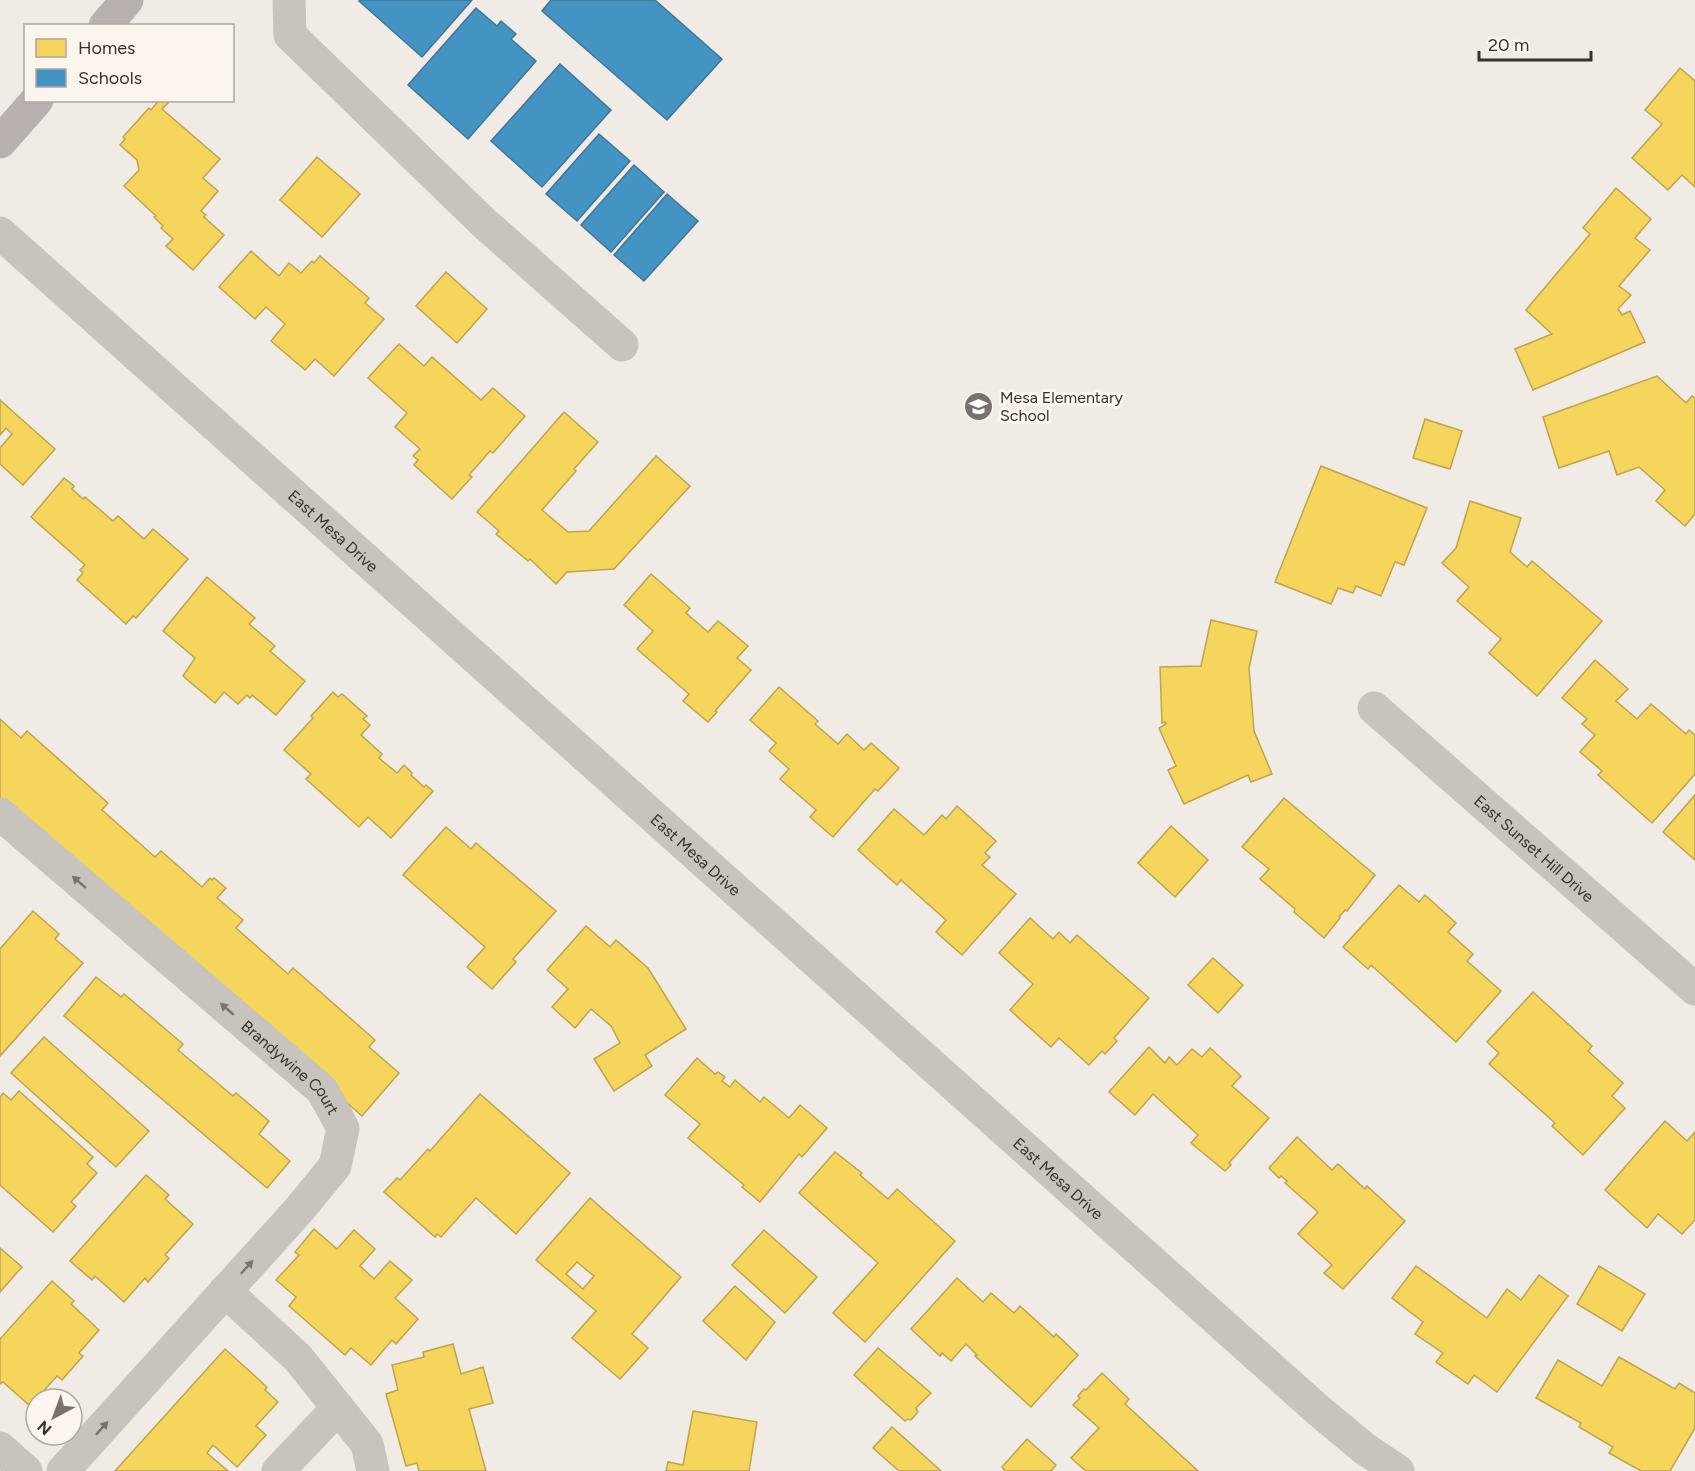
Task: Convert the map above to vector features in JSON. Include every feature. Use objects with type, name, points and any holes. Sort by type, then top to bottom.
[{"type":"main road","points":[[107,24],[128,0]]},
{"type":"main road","points":[[0,142],[35,102]]},
{"type":"street","points":[[289,0],[290,34],[483,222],[622,345]]},
{"type":"street","name":"East Mesa Drive","points":[[0,233],[1318,1410],[1365,1449],[1398,1471]]},
{"type":"street","name":"East Sunset Hill Drive","points":[[1374,708],[1695,989]]},
{"type":"street","name":"Brandywine Court","points":[[0,814],[322,1090],[344,1128],[335,1166],[298,1211],[63,1471]]},
{"type":"street","points":[[225,1292],[298,1358],[366,1444],[373,1471]]},
{"type":"street","points":[[278,1471],[338,1408]]},
{"type":"street","points":[[0,1448],[26,1471]]},
{"type":"building: Homes","points":[[1680,68],[1695,81],[1695,187],[1682,175],[1668,190],[1632,158],[1662,124],[1645,110]]},
{"type":"building: Homes","points":[[157,102],[169,102],[162,109],[220,159],[203,178],[218,191],[201,211],[206,215],[204,217],[224,235],[193,270],[166,246],[173,239],[161,228],[163,226],[154,217],[156,216],[124,186],[139,170],[137,160],[120,145],[125,139],[123,137],[149,108],[151,110]]},
{"type":"building: Homes","points":[[317,157],[360,194],[322,237],[280,200]]},
{"type":"building: Homes","points":[[1616,188],[1651,219],[1635,238],[1650,250],[1619,286],[1631,295],[1618,309],[1622,315],[1630,311],[1645,342],[1533,390],[1515,349],[1552,334],[1526,310],[1590,234],[1583,228]]},
{"type":"building: Homes","points":[[251,251],[279,276],[289,263],[301,273],[320,256],[369,298],[365,303],[384,319],[334,376],[315,359],[305,370],[271,341],[285,324],[266,307],[255,319],[219,287]]},
{"type":"building: Homes","points":[[446,272],[487,309],[457,343],[416,306]]},
{"type":"building: Homes","points":[[399,344],[424,366],[432,357],[481,400],[493,388],[525,416],[493,453],[490,451],[469,475],[472,477],[452,499],[414,465],[418,460],[413,456],[420,449],[395,427],[407,413],[368,378]]},
{"type":"building: Homes","points":[[1657,376],[1686,403],[1692,396],[1695,398],[1695,514],[1685,526],[1656,501],[1665,490],[1639,467],[1617,475],[1609,451],[1559,468],[1543,417]]},
{"type":"building: Homes","points":[[0,400],[55,449],[23,485],[0,464],[0,448],[12,434],[6,428],[0,435]]},
{"type":"building: Homes","points":[[564,412],[598,442],[542,510],[568,532],[589,531],[656,456],[690,486],[614,569],[567,572],[556,584],[530,559],[528,561],[496,534],[499,531],[477,512]]},
{"type":"building: Homes","points":[[1425,419],[1462,431],[1450,469],[1413,458]]},
{"type":"building: Homes","points":[[1321,466],[1427,508],[1404,565],[1395,562],[1381,596],[1356,586],[1353,593],[1338,588],[1331,604],[1275,582]]},
{"type":"building: Homes","points":[[64,478],[74,486],[72,489],[83,499],[85,497],[113,521],[118,516],[144,539],[153,529],[188,559],[136,618],[133,616],[126,624],[77,580],[83,573],[80,570],[85,565],[31,517]]},
{"type":"building: Homes","points":[[1470,501],[1521,518],[1510,552],[1527,567],[1532,561],[1602,621],[1537,696],[1489,653],[1501,639],[1457,601],[1469,587],[1442,563],[1456,548]]},
{"type":"building: Homes","points":[[651,574],[690,608],[686,613],[708,632],[718,621],[748,646],[737,658],[751,670],[708,722],[683,701],[689,694],[637,649],[653,631],[624,605]]},
{"type":"building: Homes","points":[[207,577],[255,618],[249,624],[275,646],[270,651],[305,681],[276,715],[252,695],[250,698],[247,695],[238,704],[224,692],[215,703],[183,676],[195,658],[163,631]]},
{"type":"building: Homes","points":[[1211,620],[1257,631],[1249,668],[1254,731],[1272,774],[1251,782],[1248,775],[1184,804],[1168,770],[1176,766],[1159,728],[1166,724],[1162,723],[1160,667],[1201,666]]},
{"type":"building: Homes","points":[[1595,660],[1628,689],[1616,701],[1637,719],[1651,704],[1686,734],[1689,730],[1695,735],[1695,774],[1652,823],[1598,775],[1602,771],[1580,752],[1595,735],[1582,724],[1587,719],[1562,698]]},
{"type":"building: Homes","points":[[779,687],[818,721],[815,724],[838,744],[847,734],[864,750],[871,743],[899,768],[878,791],[875,789],[833,837],[810,817],[816,810],[780,779],[789,769],[769,751],[776,743],[750,720]]},
{"type":"building: Homes","points":[[333,692],[338,697],[342,694],[367,716],[363,719],[370,725],[361,735],[382,754],[379,758],[397,773],[404,765],[424,787],[426,785],[433,791],[391,838],[368,817],[359,827],[306,779],[311,774],[284,750]]},
{"type":"building: Homes","points":[[0,719],[21,738],[27,731],[108,803],[102,810],[155,857],[161,851],[202,887],[210,878],[212,880],[214,878],[226,888],[217,898],[243,920],[236,928],[288,974],[293,968],[375,1040],[369,1047],[399,1073],[362,1116],[0,800]]},
{"type":"building: Homes","points":[[1695,795],[1695,860],[1663,832]]},
{"type":"building: Homes","points":[[1284,798],[1375,875],[1324,938],[1260,879],[1269,869],[1242,847]]},
{"type":"building: Homes","points":[[957,806],[996,841],[985,853],[990,857],[982,865],[1016,894],[962,955],[936,932],[946,920],[901,880],[897,885],[858,850],[894,809],[924,835],[942,815],[946,819]]},
{"type":"building: Homes","points":[[1171,826],[1208,860],[1175,897],[1138,863]]},
{"type":"building: Homes","points":[[446,827],[471,849],[476,843],[556,911],[513,959],[516,962],[492,989],[467,967],[485,947],[403,875]]},
{"type":"building: Homes","points":[[1399,885],[1419,902],[1425,895],[1456,923],[1448,932],[1473,954],[1467,961],[1501,991],[1456,1042],[1371,965],[1368,969],[1343,947]]},
{"type":"building: Homes","points":[[33,911],[59,934],[55,939],[83,963],[0,1056],[0,949]]},
{"type":"building: Homes","points":[[1030,918],[1053,939],[1059,932],[1070,943],[1077,935],[1149,998],[1114,1038],[1117,1041],[1105,1054],[1102,1051],[1089,1065],[1059,1038],[1051,1047],[1010,1010],[1033,984],[999,953]]},
{"type":"building: Homes","points":[[586,926],[610,947],[616,940],[648,968],[686,1029],[645,1055],[652,1066],[614,1091],[594,1059],[620,1043],[611,1026],[591,1009],[575,1028],[552,1007],[568,989],[547,970]]},
{"type":"building: Homes","points":[[1213,958],[1243,985],[1218,1013],[1188,985]]},
{"type":"building: Homes","points":[[96,977],[121,997],[124,994],[183,1044],[178,1050],[233,1096],[236,1093],[269,1121],[259,1134],[290,1161],[267,1188],[64,1016]]},
{"type":"building: Homes","points":[[1533,992],[1592,1046],[1588,1051],[1623,1083],[1612,1096],[1625,1108],[1583,1155],[1552,1126],[1555,1123],[1489,1064],[1499,1053],[1487,1042]]},
{"type":"building: Homes","points":[[44,1037],[149,1131],[116,1167],[11,1073]]},
{"type":"building: Homes","points":[[1149,1047],[1165,1063],[1169,1057],[1177,1065],[1192,1049],[1202,1057],[1210,1048],[1241,1076],[1232,1086],[1269,1118],[1229,1163],[1231,1165],[1225,1171],[1191,1143],[1198,1135],[1153,1094],[1135,1115],[1109,1092]]},
{"type":"building: Homes","points":[[697,1058],[715,1074],[718,1072],[725,1077],[722,1081],[730,1087],[735,1080],[760,1102],[764,1097],[789,1118],[800,1105],[827,1128],[802,1157],[799,1154],[760,1202],[742,1187],[744,1185],[688,1138],[700,1124],[665,1095]]},
{"type":"building: Homes","points":[[19,1091],[93,1157],[87,1164],[97,1173],[71,1202],[76,1206],[53,1232],[0,1185],[0,1097],[3,1093],[11,1100]]},
{"type":"building: Homes","points":[[480,1094],[570,1173],[516,1234],[476,1198],[441,1237],[437,1234],[435,1237],[384,1192],[397,1178],[400,1180],[428,1149],[430,1151]]},
{"type":"building: Homes","points":[[1665,1121],[1687,1141],[1695,1132],[1695,1220],[1682,1234],[1658,1214],[1647,1228],[1605,1190]]},
{"type":"building: Homes","points":[[1297,1137],[1332,1170],[1338,1164],[1365,1189],[1367,1186],[1405,1221],[1343,1289],[1324,1273],[1332,1265],[1298,1234],[1318,1212],[1285,1183],[1287,1181],[1281,1176],[1279,1178],[1269,1168]]},
{"type":"building: Homes","points":[[835,1152],[862,1173],[860,1175],[888,1199],[897,1189],[955,1241],[865,1342],[833,1313],[878,1263],[799,1193]]},
{"type":"building: Homes","points":[[146,1175],[169,1195],[165,1199],[193,1224],[165,1255],[169,1258],[148,1282],[145,1278],[124,1302],[95,1276],[92,1280],[70,1261]]},
{"type":"building: Homes","points":[[590,1198],[681,1277],[632,1334],[648,1348],[620,1379],[572,1338],[596,1311],[536,1260]],"holes":[[[577,1262],[594,1276],[583,1289],[566,1274]]]},
{"type":"building: Homes","points":[[314,1229],[337,1249],[354,1230],[375,1249],[360,1266],[374,1279],[390,1261],[412,1280],[395,1298],[418,1319],[396,1344],[392,1340],[371,1365],[351,1348],[345,1355],[289,1306],[296,1297],[276,1280],[299,1255],[295,1252]]},
{"type":"building: Homes","points":[[764,1230],[817,1277],[785,1313],[732,1265]]},
{"type":"building: Homes","points":[[0,1248],[22,1267],[0,1292]]},
{"type":"building: Homes","points":[[1416,1266],[1487,1318],[1507,1289],[1521,1300],[1539,1275],[1568,1296],[1497,1392],[1474,1375],[1468,1384],[1436,1362],[1443,1353],[1415,1334],[1423,1322],[1392,1298]]},
{"type":"building: Homes","points":[[1599,1266],[1645,1294],[1622,1331],[1577,1304]]},
{"type":"building: Homes","points":[[957,1278],[983,1302],[991,1293],[1014,1313],[1020,1306],[1054,1337],[1056,1334],[1078,1355],[1031,1407],[975,1356],[977,1355],[966,1344],[951,1361],[942,1353],[940,1356],[911,1329]]},
{"type":"building: Homes","points":[[52,1281],[74,1301],[71,1304],[99,1330],[79,1353],[83,1356],[62,1380],[57,1376],[47,1387],[24,1387],[24,1401],[3,1382],[0,1384],[0,1339]]},
{"type":"building: Homes","points":[[735,1286],[775,1322],[746,1360],[703,1321]]},
{"type":"building: Homes","points":[[453,1344],[461,1374],[483,1367],[493,1403],[469,1409],[486,1471],[419,1471],[417,1463],[406,1466],[386,1394],[398,1390],[392,1365],[424,1357],[423,1352]]},
{"type":"building: Homes","points":[[878,1348],[931,1393],[916,1408],[918,1412],[911,1420],[905,1421],[854,1375]]},
{"type":"building: Homes","points":[[225,1349],[267,1387],[265,1390],[278,1402],[256,1426],[266,1435],[237,1467],[213,1445],[207,1453],[228,1471],[115,1471]]},
{"type":"building: Homes","points":[[1619,1357],[1675,1389],[1679,1383],[1695,1393],[1695,1428],[1670,1471],[1641,1471],[1609,1453],[1613,1447],[1579,1427],[1581,1423],[1536,1398],[1558,1360],[1602,1386]]},
{"type":"building: Homes","points":[[1102,1373],[1129,1399],[1125,1404],[1198,1471],[1086,1471],[1071,1458],[1099,1428],[1073,1405],[1080,1398],[1078,1396],[1084,1389],[1086,1390]]},
{"type":"building: Homes","points":[[693,1411],[757,1422],[749,1471],[666,1471],[668,1462],[683,1465]]},
{"type":"building: Homes","points":[[892,1427],[941,1471],[899,1471],[873,1448]]},
{"type":"building: Homes","points":[[1027,1439],[1056,1465],[1051,1471],[1005,1471],[1002,1467]]},
{"type":"building: Schools","points":[[360,0],[472,0],[422,57]]},
{"type":"building: Schools","points":[[551,0],[655,0],[722,59],[667,120],[542,11]]},
{"type":"building: Schools","points":[[476,8],[497,26],[501,21],[516,34],[511,39],[536,61],[468,139],[408,85]]},
{"type":"building: Schools","points":[[560,64],[611,110],[542,187],[491,141]]},
{"type":"building: Schools","points":[[599,134],[630,161],[577,221],[546,194]]},
{"type":"building: Schools","points":[[634,165],[664,192],[611,252],[581,225]]},
{"type":"building: Schools","points":[[667,194],[698,221],[644,281],[614,255]]},
{"type":"place","name":"Mesa Elementary School","points":[[979,406]]}]
